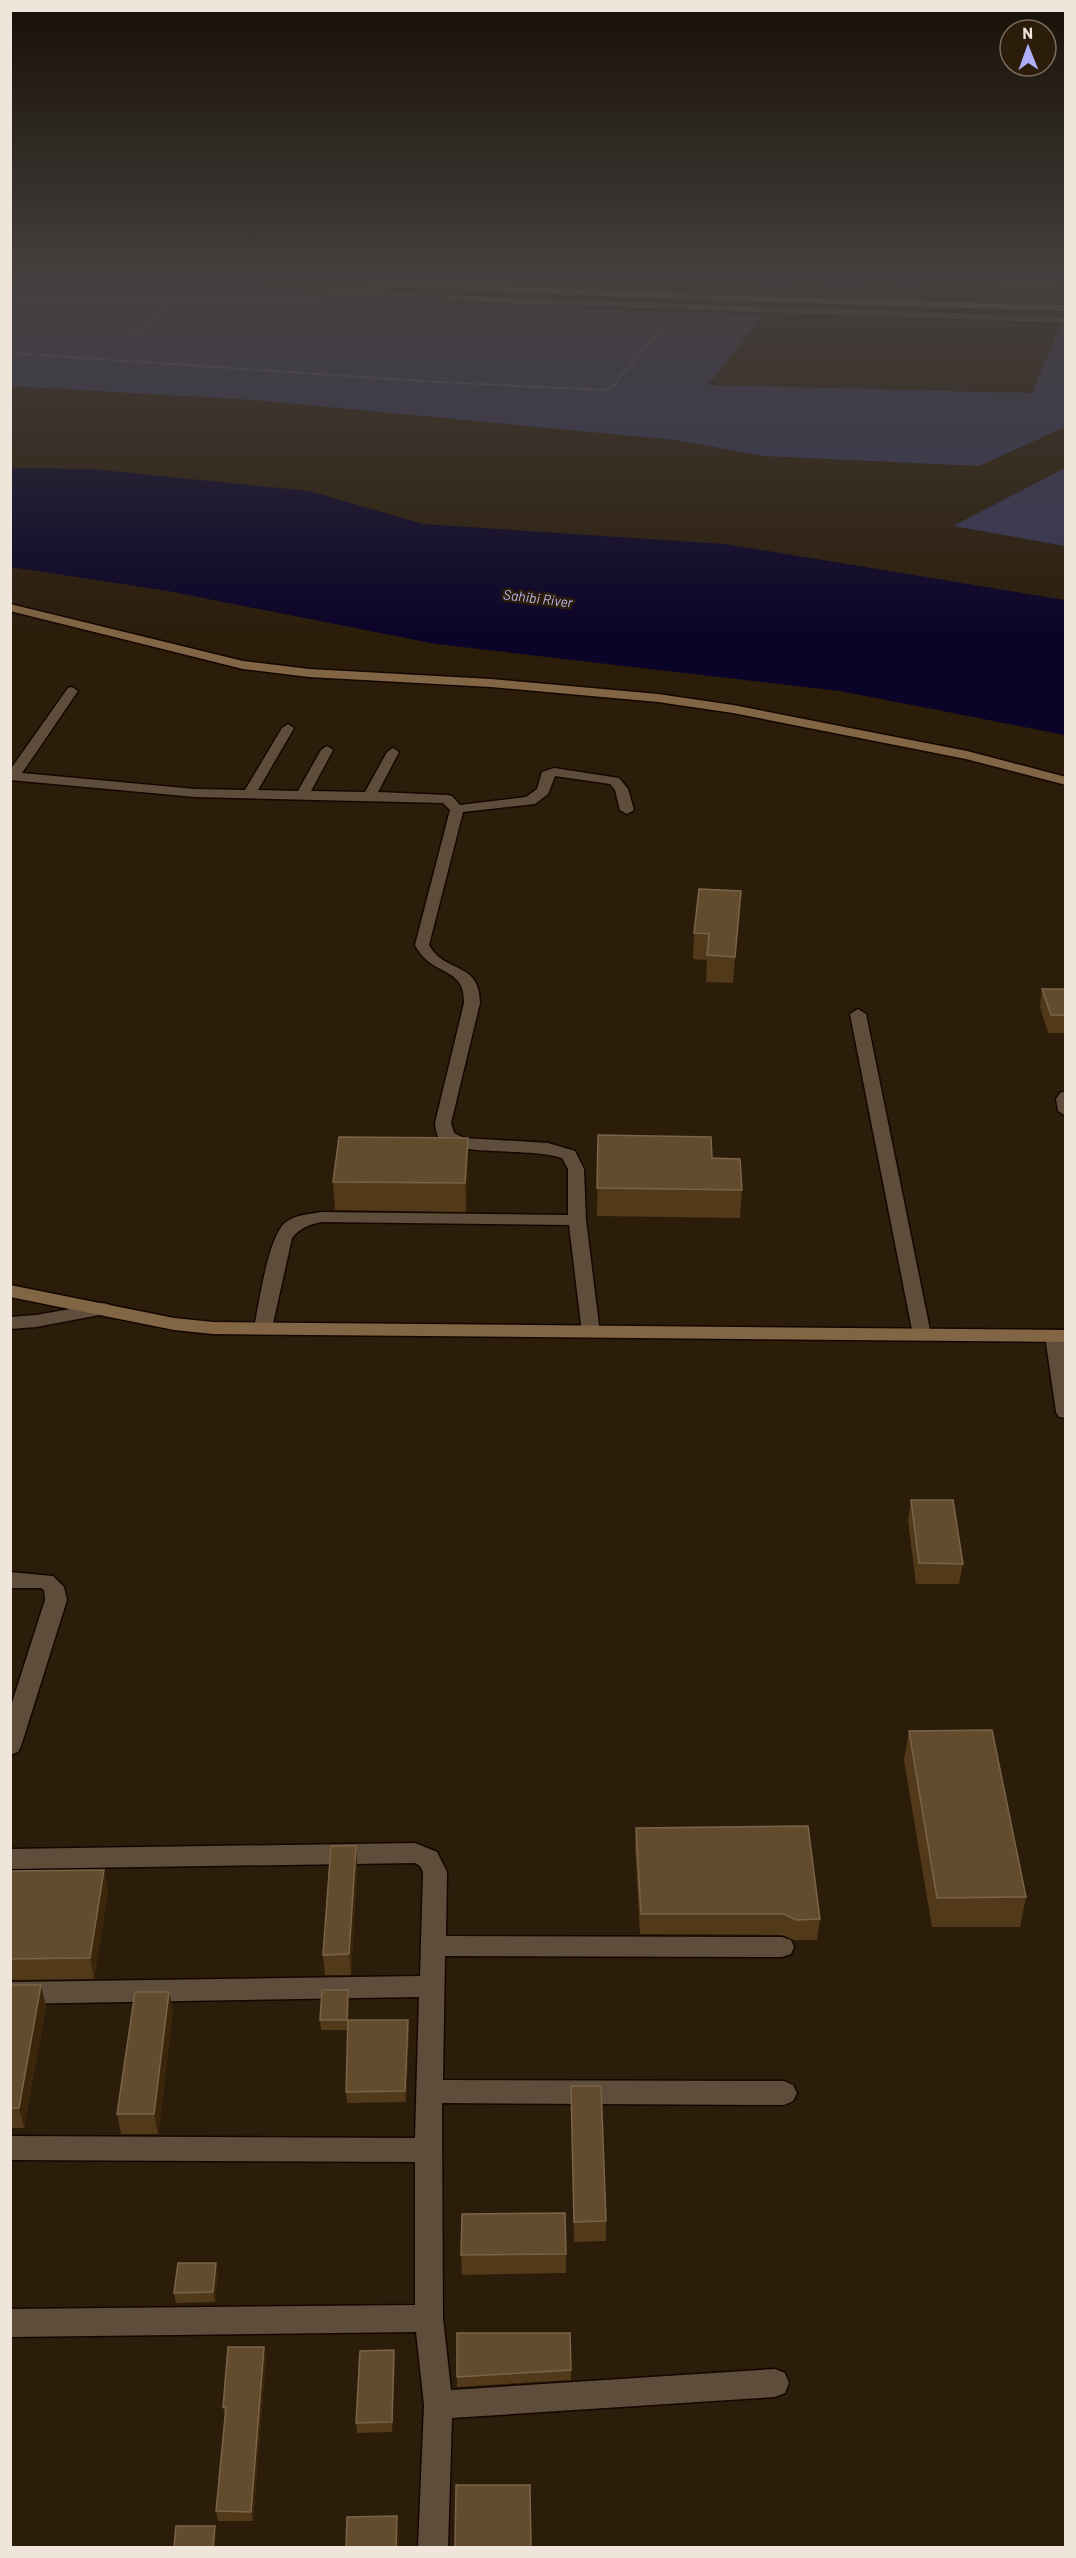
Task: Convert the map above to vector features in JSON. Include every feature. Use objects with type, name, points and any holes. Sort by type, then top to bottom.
[{"type":"main road","points":[[10,607],[243,665],[309,673],[492,683],[658,698],[733,709],[967,755],[1065,781]]},
{"type":"main road","points":[[10,1291],[174,1324],[263,1328],[1060,1336]]},
{"type":"street","points":[[72,691],[12,776],[164,791],[447,799],[458,809],[530,801],[543,791],[547,775],[554,772],[614,781],[621,789],[627,810]]},
{"type":"street","points":[[249,794],[288,728]]},
{"type":"street","points":[[302,795],[327,750]]},
{"type":"street","points":[[369,796],[393,752]]},
{"type":"street","points":[[458,809],[422,945],[426,956],[441,966],[466,977],[471,985],[472,1003],[443,1123],[446,1136],[461,1143],[548,1148],[569,1155],[576,1169],[577,1220],[591,1333]]},
{"type":"street","points":[[858,1014],[873,1106],[922,1335]]},
{"type":"street","points":[[1065,1096],[1065,1111]]},
{"type":"street","points":[[263,1328],[283,1237],[292,1226],[305,1220],[354,1217],[577,1220]]},
{"type":"street","points":[[10,1323],[36,1322],[104,1310]]},
{"type":"street","points":[[1060,1336],[1065,1412]]},
{"type":"street","points":[[10,1580],[46,1581],[54,1587],[56,1600],[10,1746]]},
{"type":"street","points":[[10,1859],[415,1853],[427,1856],[433,1862],[428,2150],[429,2318],[438,2404],[433,2547]]},
{"type":"street","points":[[432,1946],[782,1947]]},
{"type":"street","points":[[10,1993],[432,1986]]},
{"type":"street","points":[[429,2091],[784,2093]]},
{"type":"street","points":[[10,2148],[428,2150]]},
{"type":"street","points":[[10,2323],[429,2318]]},
{"type":"street","points":[[438,2404],[775,2383]]},
{"type":"shaded area","points":[[174,395],[1065,395],[1065,427],[979,466],[764,456],[675,440],[254,400]]},
{"type":"shaded area","points":[[1065,468],[1065,546],[953,526]]},
{"type":"water","name":"Sahibi River","points":[[10,468],[92,469],[309,491],[423,524],[725,544],[1065,600],[1065,735],[840,691],[436,644],[168,591],[11,567]]},
{"type":"building","points":[[699,889],[741,891],[735,957],[707,955],[709,934],[694,933]]},
{"type":"building","points":[[1042,989],[1065,989],[1065,1015],[1051,1015]]},
{"type":"building","points":[[598,1135],[711,1137],[712,1158],[740,1159],[742,1190],[597,1188]]},
{"type":"building","points":[[339,1137],[468,1138],[465,1183],[333,1182]]},
{"type":"building","points":[[911,1500],[953,1500],[963,1564],[919,1563]]},
{"type":"building","points":[[992,1730],[1026,1897],[937,1898],[909,1731]]},
{"type":"building","points":[[808,1826],[820,1919],[796,1920],[784,1914],[641,1914],[636,1828]]},
{"type":"building","points":[[331,1846],[356,1846],[349,1954],[323,1955]]},
{"type":"building","points":[[104,1870],[90,1958],[10,1959],[11,1871]]},
{"type":"building","points":[[10,1985],[41,1985],[19,2108],[10,2108]]},
{"type":"building","points":[[322,1990],[348,1990],[347,2020],[320,2020]]},
{"type":"building","points":[[135,1992],[169,1992],[154,2114],[117,2114]]},
{"type":"building","points":[[348,2020],[408,2020],[405,2091],[346,2092]]},
{"type":"building","points":[[571,2086],[601,2086],[606,2221],[574,2222]]},
{"type":"building","points":[[565,2213],[566,2254],[461,2255],[462,2214]]},
{"type":"building","points":[[178,2263],[216,2263],[213,2292],[174,2293]]},
{"type":"building","points":[[457,2333],[570,2333],[571,2370],[457,2377]]},
{"type":"building","points":[[228,2347],[264,2347],[251,2512],[216,2511],[226,2407],[223,2407]]},
{"type":"building","points":[[394,2350],[392,2422],[356,2423],[360,2351]]},
{"type":"building","points":[[456,2485],[530,2485],[531,2547],[455,2547]]},
{"type":"building","points":[[397,2516],[396,2547],[346,2547],[347,2517]]},
{"type":"building","points":[[176,2526],[215,2526],[213,2547],[174,2547]]}]
